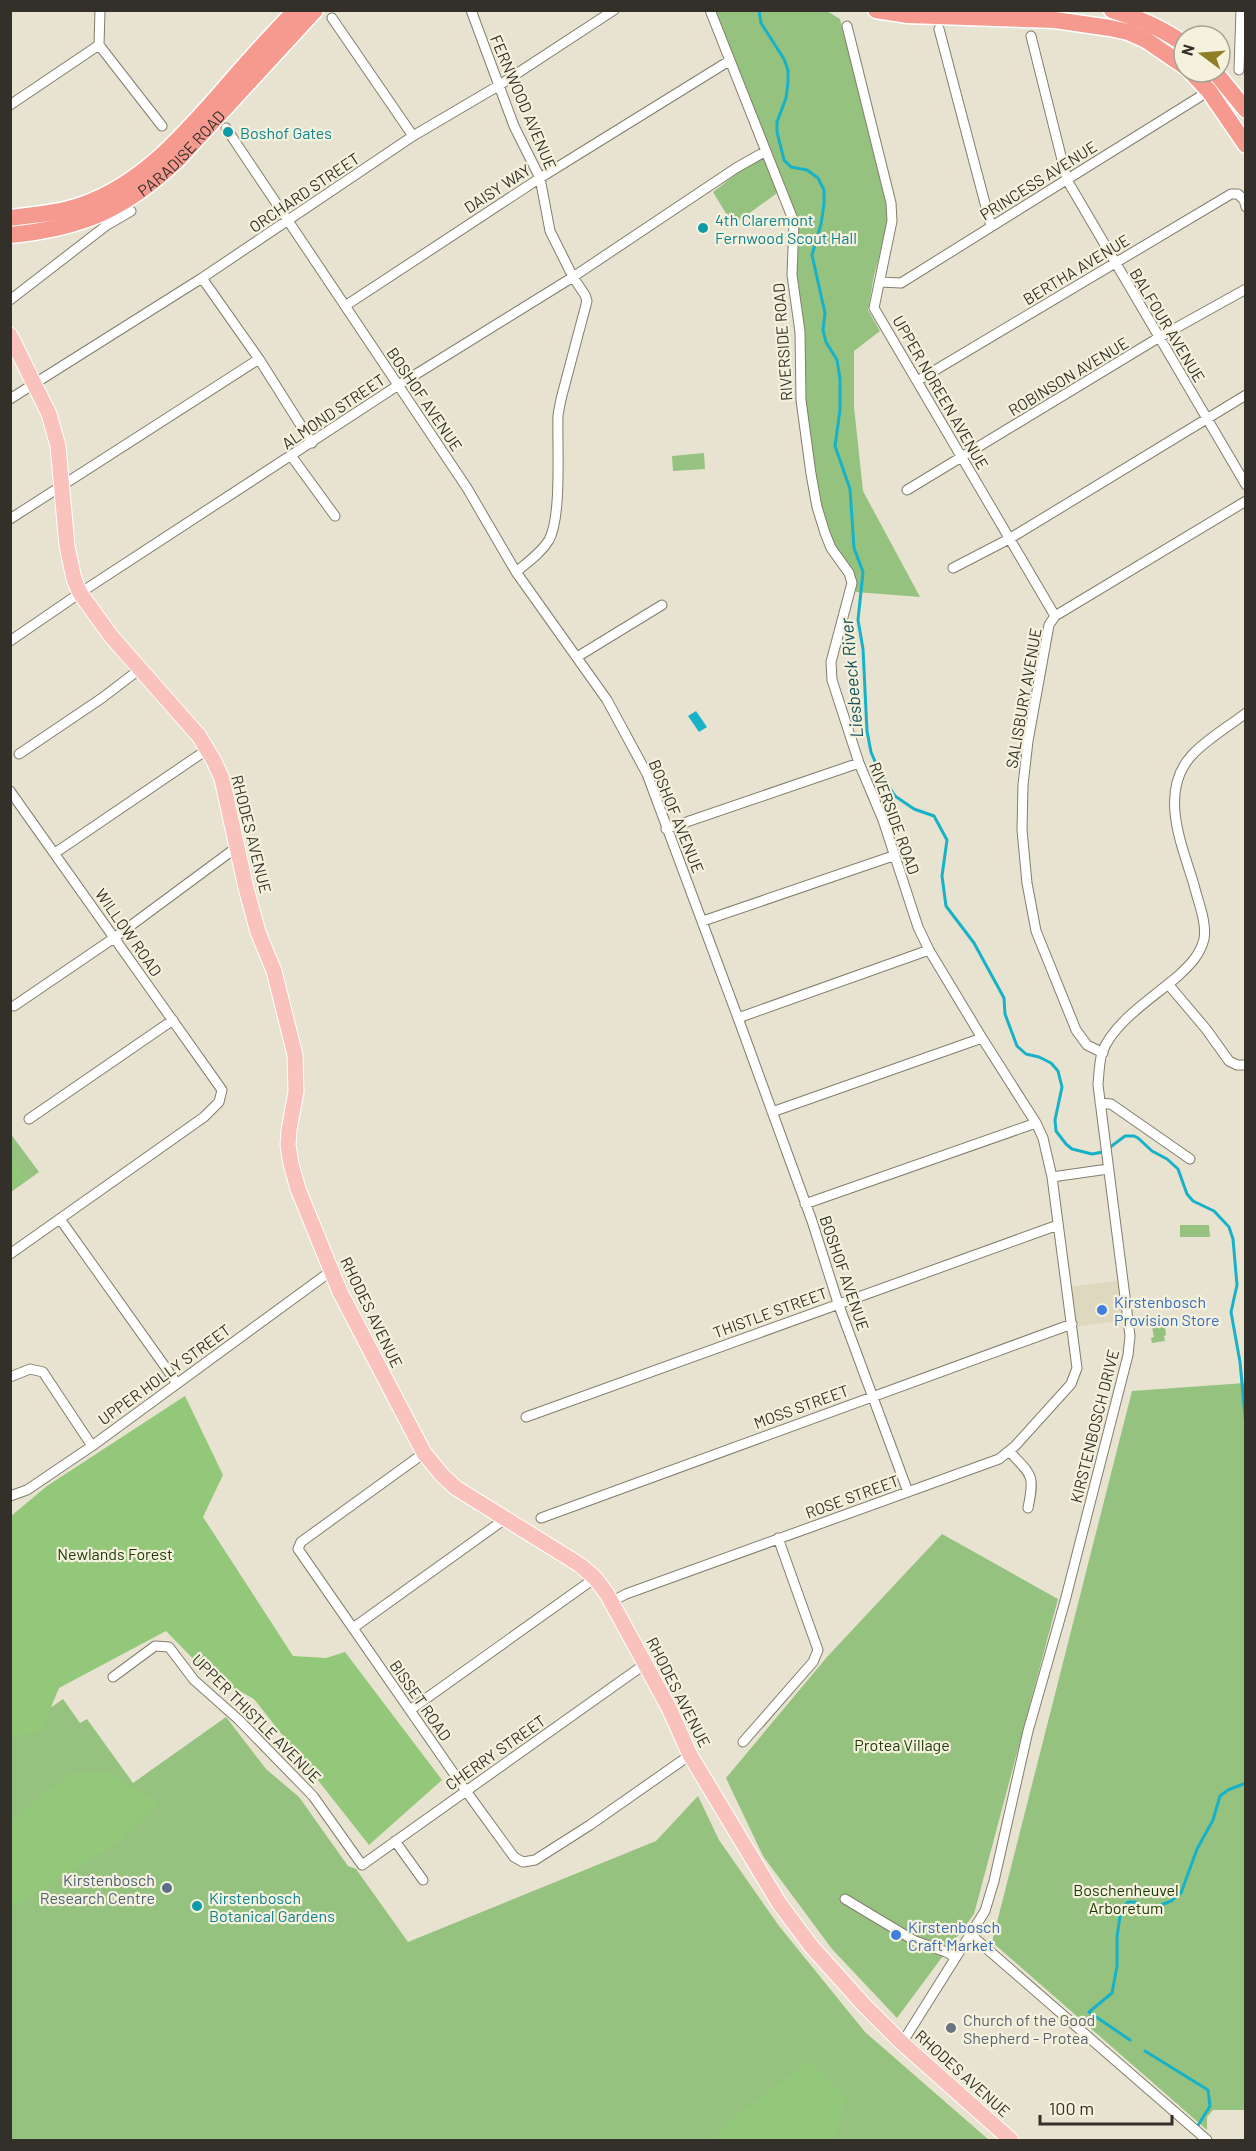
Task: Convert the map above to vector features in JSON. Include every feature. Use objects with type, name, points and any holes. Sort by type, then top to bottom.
[{"type":"highway","name":"PARADISE ROAD","points":[[10,218],[66,210],[114,191],[142,174],[184,133],[296,10]]},
{"type":"highway","name":"PARADISE ROAD","points":[[10,235],[70,226],[101,214],[134,197],[159,178],[178,159],[315,10]]},
{"type":"highway","points":[[876,10],[908,15],[1055,20],[1110,27],[1146,40],[1172,58]]},
{"type":"highway","points":[[1112,10],[1134,16],[1172,37]]},
{"type":"highway","points":[[1202,84],[1245,145]]},
{"type":"highway","points":[[1224,84],[1245,110]]},
{"type":"main road","name":"RHODES AVENUE","points":[[10,335],[49,414],[58,446],[67,546],[74,579],[80,593],[111,636],[192,727],[208,749],[222,779],[246,888],[258,932],[273,971],[295,1055],[296,1092],[289,1130],[291,1164],[307,1214],[331,1271],[360,1332],[424,1453],[456,1488],[571,1559],[595,1578],[612,1602],[669,1708],[690,1755],[779,1903],[811,1946],[864,2005],[902,2043],[1011,2140]]},
{"type":"street","points":[[100,10],[99,45],[162,126]]},
{"type":"street","name":"FERNWOOD AVENUE","points":[[471,10],[520,141],[540,178],[550,231],[587,301],[558,415],[556,521],[543,549],[516,572]]},
{"type":"street","name":"ORCHARD STREET","points":[[10,399],[202,278],[412,136],[498,86],[614,10]]},
{"type":"street","name":"RIVERSIDE ROAD","points":[[710,10],[794,222],[792,275],[800,332],[801,400],[817,507],[831,548],[849,573],[852,582],[830,669],[859,763],[883,820],[918,927],[929,950],[1036,1123],[1045,1146],[1052,1177],[1077,1362],[1075,1378]]},
{"type":"street","points":[[1239,70],[1240,11],[1245,11]]},
{"type":"street","points":[[332,18],[412,136]]},
{"type":"street","name":"UPPER NOREEN AVENUE","points":[[847,26],[891,203],[892,221],[874,308],[1055,616]]},
{"type":"street","points":[[939,29],[992,226]]},
{"type":"street","name":"BALFOUR AVENUE","points":[[1031,36],[1067,180],[1245,485]]},
{"type":"street","points":[[11,103],[99,45]]},
{"type":"street","name":"DAISY WAY","points":[[345,306],[540,178],[729,61]]},
{"type":"street","name":"PRINCESS AVENUE","points":[[880,282],[901,283],[1209,92]]},
{"type":"street","name":"BOSHOF AVENUE","points":[[226,128],[467,488],[516,572],[607,700],[647,774],[666,829],[703,921],[805,1204],[838,1303],[908,1492]]},
{"type":"street","name":"ALMOND STREET","points":[[10,641],[397,386],[573,277],[727,174],[766,151]]},
{"type":"street","name":"BERTHA AVENUE","points":[[917,381],[1231,194],[1238,194],[1244,200],[1245,207]]},
{"type":"street","points":[[10,300],[106,225],[131,211]]},
{"type":"street","points":[[202,278],[259,359],[312,443]]},
{"type":"street","name":"ROBINSON AVENUE","points":[[907,490],[1245,289]]},
{"type":"street","points":[[10,519],[259,359]]},
{"type":"street","points":[[953,568],[1009,539],[1245,395]]},
{"type":"street","points":[[292,456],[335,516]]},
{"type":"street","points":[[1055,616],[1245,501]]},
{"type":"street","points":[[577,657],[662,605]]},
{"type":"street","name":"SALISBURY AVENUE","points":[[1055,616],[1049,625],[1028,741],[1023,785],[1022,830],[1027,883],[1036,931],[1076,1030],[1087,1045],[1102,1053]]},
{"type":"street","points":[[19,754],[140,669]]},
{"type":"street","name":"KIRSTENBOSCH DRIVE","points":[[902,2043],[985,1911],[1028,1731],[1068,1590],[1128,1355],[1130,1336],[1100,1103],[1099,1068],[1102,1053],[1118,1028],[1199,953],[1204,939],[1204,928],[1174,818],[1174,796],[1179,775],[1193,754],[1245,713]]},
{"type":"street","points":[[55,853],[208,749]]},
{"type":"street","points":[[666,829],[859,763]]},
{"type":"street","name":"WILLOW ROAD","points":[[10,792],[222,1090],[215,1109],[60,1219]]},
{"type":"street","points":[[14,1006],[114,938],[237,847]]},
{"type":"street","points":[[703,921],[893,856]]},
{"type":"street","points":[[738,1018],[929,950]]},
{"type":"street","points":[[1168,984],[1206,1029],[1229,1061],[1237,1065],[1245,1065]]},
{"type":"street","points":[[29,1119],[173,1020]]},
{"type":"street","points":[[772,1113],[982,1038]]},
{"type":"street","points":[[1100,1103],[1111,1104],[1190,1158]]},
{"type":"street","points":[[805,1204],[1036,1123]]},
{"type":"street","points":[[1052,1177],[1107,1166]]},
{"type":"street","points":[[10,1254],[60,1219],[176,1382]]},
{"type":"street","name":"THISTLE STREET","points":[[526,1417],[1058,1225]]},
{"type":"street","name":"UPPER HOLLY STREET","points":[[10,1496],[27,1490],[92,1446],[176,1382],[331,1271]]},
{"type":"street","name":"MOSS STREET","points":[[541,1518],[1072,1324]]},
{"type":"street","points":[[10,1377],[30,1369],[43,1372],[92,1446]]},
{"type":"street","name":"ROSE STREET","points":[[612,1602],[626,1594],[778,1538],[995,1461],[1009,1451],[1075,1378]]},
{"type":"street","points":[[1009,1451],[1031,1476],[1033,1484],[1028,1508]]},
{"type":"street","name":"BISSET ROAD","points":[[424,1453],[301,1542],[298,1552],[514,1857],[523,1862],[536,1860],[690,1755]]},
{"type":"street","points":[[353,1628],[506,1519]]},
{"type":"street","points":[[743,1742],[813,1662],[818,1650],[778,1538]]},
{"type":"street","points":[[410,1710],[595,1578]]},
{"type":"street","name":"UPPER THISTLE AVENUE","points":[[113,1677],[155,1646],[169,1647],[194,1680],[239,1720],[313,1796],[362,1865]]},
{"type":"street","name":"CHERRY STREET","points":[[362,1865],[645,1664]]},
{"type":"street","points":[[395,1841],[423,1880]]},
{"type":"street","points":[[845,1899],[915,1941],[955,1957]]},
{"type":"street","points":[[971,1935],[1207,2140]]},
{"type":"shaded area","points":[[1123,1280],[1128,1320],[1072,1327],[1067,1287]]},
{"type":"green space","points":[[713,11],[827,11],[840,19],[889,203],[889,219],[868,310],[880,331],[854,351],[854,407],[863,491],[920,597],[856,592],[856,581],[833,545],[820,505],[804,400],[794,277],[798,229],[783,183]]},
{"type":"green space","points":[[764,157],[780,191],[733,225],[713,192],[740,171]]},
{"type":"green space","points":[[704,453],[705,469],[673,471],[672,456]]},
{"type":"green space","points":[[10,1133],[39,1172],[11,1192],[10,1192]]},
{"type":"green space","points":[[10,1156],[27,1179],[11,1191],[10,1191]]},
{"type":"green space","points":[[1180,1225],[1209,1225],[1210,1237],[1180,1237]]},
{"type":"green space","points":[[1161,1315],[1164,1320],[1165,1341],[1152,1343],[1151,1338],[1154,1337],[1148,1317]]},
{"type":"green space","name":"Boschenheuvel Arboretum","points":[[1245,1383],[1245,2110],[1213,2110],[1207,2117],[1207,2130],[992,1942],[1132,1391]]},
{"type":"green space","name":"Newlands Forest","points":[[185,1396],[223,1475],[203,1517],[293,1656],[326,1658],[345,1652],[442,1780],[369,1845],[254,1699],[207,1673],[166,1631],[59,1688],[41,1731],[11,1737],[11,1516],[47,1486]]},
{"type":"green space","name":"Protea Village","points":[[942,1534],[1058,1599],[974,1914],[897,2018],[832,1949],[763,1856],[726,1778],[827,1657]]},
{"type":"green space","name":"Kirstenbosch Botanical Gardens","points":[[63,1699],[80,1723],[87,1719],[133,1783],[226,1717],[266,1769],[299,1797],[348,1866],[356,1869],[408,1942],[656,1841],[698,1796],[719,1840],[779,1926],[865,2032],[989,2140],[11,2140],[10,1736]]},
{"type":"green space","points":[[108,1772],[159,1803],[116,1844],[11,1909],[11,1823],[26,1808],[71,1773]]},
{"type":"green space","points":[[810,2060],[846,2097],[834,2140],[708,2140],[734,2117]]},
{"type":"water","points":[[696,711],[707,727],[699,732],[688,716]]},
{"type":"waterway","name":"Liesbeeck River","points":[[759,10],[761,23],[784,59],[788,70],[786,98],[777,122],[777,132],[784,160],[791,167],[807,170],[818,178],[824,190],[821,224],[812,255],[825,313],[823,330],[826,342],[837,360],[840,379],[840,410],[835,446],[850,489],[854,548],[863,572],[858,620],[863,649],[867,731],[871,752],[879,771],[895,796],[914,809],[934,816],[947,840],[942,876],[946,906],[974,943],[1004,998],[1005,1014],[1017,1046],[1026,1054],[1051,1063],[1058,1071],[1062,1087],[1055,1120],[1056,1131],[1072,1149],[1092,1154],[1103,1152]]},
{"type":"waterway","name":"Liesbeeck River","points":[[1109,1148],[1125,1136],[1138,1138],[1178,1169],[1187,1194],[1193,1201],[1214,1211],[1229,1227],[1233,1239],[1237,1285],[1231,1312],[1240,1362],[1246,1426]]},
{"type":"waterway","name":"Liesbeeck River","points":[[1130,2040],[1089,2012],[1112,1993],[1117,1966],[1117,1937],[1121,1909],[1128,1902],[1135,1902],[1145,1907],[1156,1907],[1171,1901],[1181,1893],[1197,1849],[1213,1820],[1220,1796],[1246,1783]]},
{"type":"waterway","points":[[1145,2051],[1208,2090],[1210,2106],[1197,2127]]},
{"type":"place","name":"Boshof Gates","points":[[228,132]]},
{"type":"place","name":"4th Claremont Fernwood Scout Hall","points":[[703,228]]},
{"type":"place","name":"Kirstenbosch Provision Store","points":[[1102,1310]]},
{"type":"place","name":"Kirstenbosch Research Centre","points":[[167,1888]]},
{"type":"place","name":"Kirstenbosch Botanical Gardens","points":[[197,1906]]},
{"type":"place","name":"Kirstenbosch Craft Market","points":[[896,1935]]},
{"type":"place","name":"Church of the Good Shepherd - Protea","points":[[951,2028]]}]
